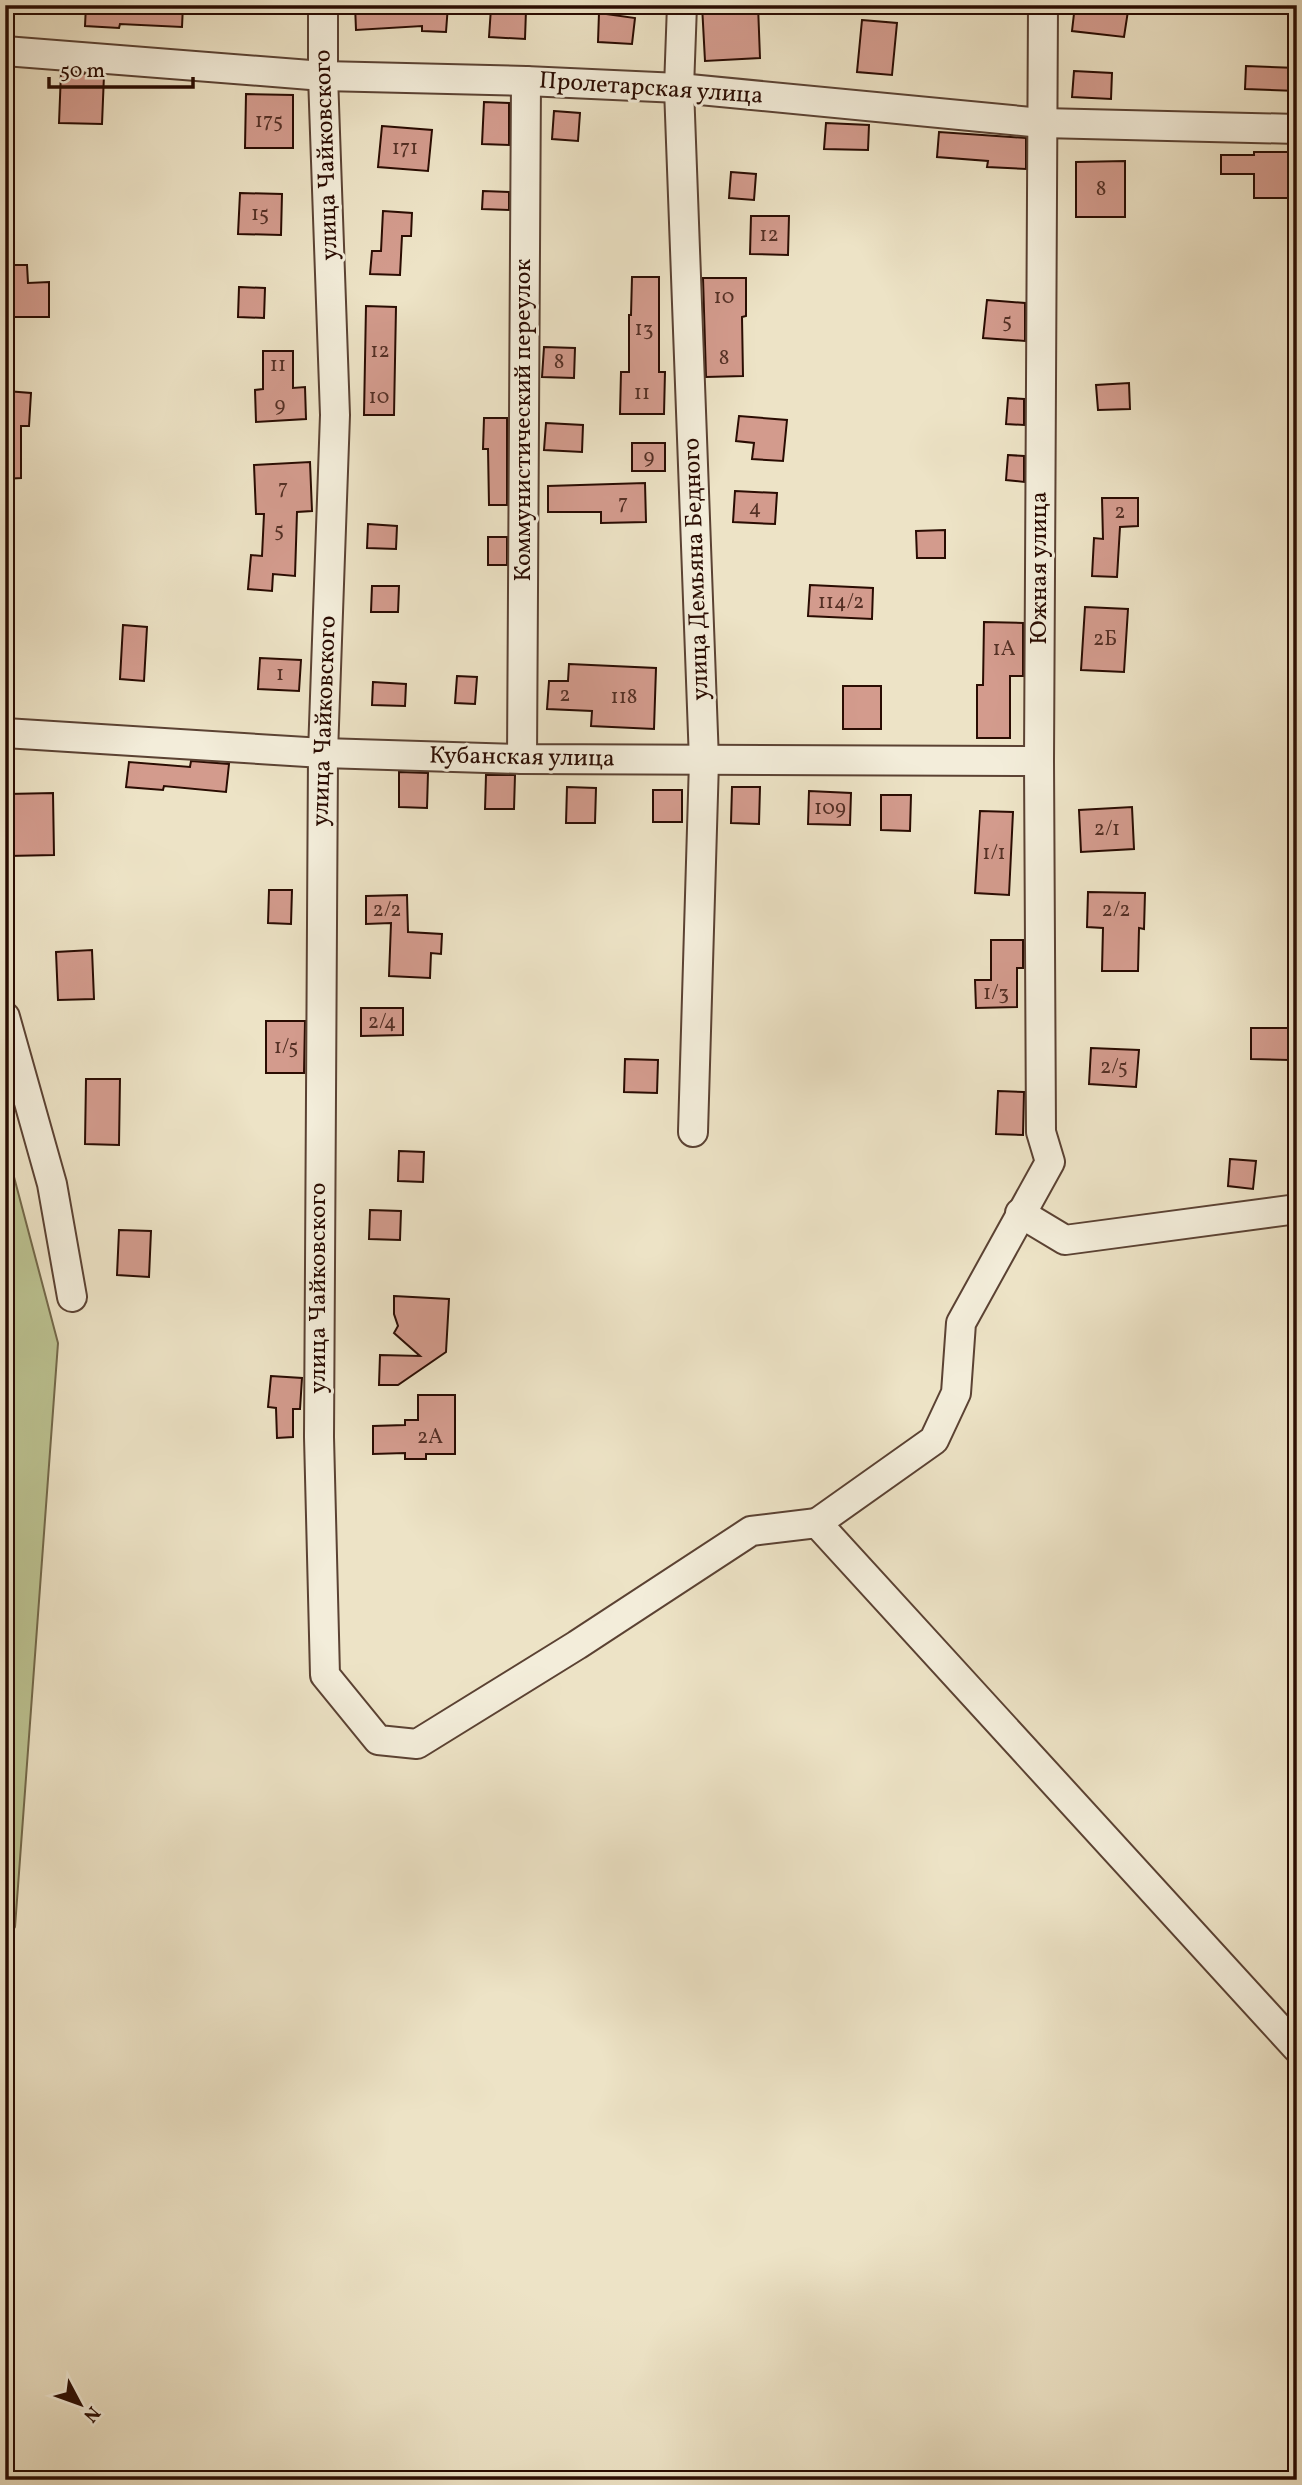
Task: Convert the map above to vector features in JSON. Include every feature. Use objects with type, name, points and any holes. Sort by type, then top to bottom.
[{"type":"street","name":"улица Чайковского","points":[[323,5],[335,415],[323,753],[318,1437],[325,1675],[379,1740],[417,1744],[577,1645],[751,1531],[817,1523]]},
{"type":"street","name":"улица Демьяна Бедного","points":[[682,5],[679,88],[704,761],[692,1132]]},
{"type":"street","name":"Южная улица","points":[[817,1523],[934,1440],[956,1393],[961,1323],[1050,1162],[1041,1132],[1039,761],[1043,5]]},
{"type":"street","name":"Пролетарская улица","points":[[5,51],[323,76],[679,88],[1042,123],[1297,129]]},
{"type":"street","name":"Коммунистический переулок","points":[[522,759],[526,81]]},
{"type":"street","name":"Кубанская улица","points":[[5,733],[323,753],[522,759],[1039,761]]},
{"type":"street","points":[[5,1017],[52,1184],[72,1297]]},
{"type":"street","points":[[1020,1213],[1065,1240],[1297,1209]]},
{"type":"street","points":[[817,1523],[1297,2048]]},
{"type":"green space","points":[[5,1143],[58,1343],[15,1927],[5,1942]]},
{"type":"building","points":[[86,5],[183,5],[182,27],[120,24],[119,28],[85,26]]},
{"type":"building","points":[[355,5],[448,5],[446,32],[422,31],[422,26],[356,30]]},
{"type":"building","points":[[702,5],[758,5],[760,58],[705,61]]},
{"type":"building","points":[[1075,5],[1128,11],[1124,37],[1072,31]]},
{"type":"building","points":[[491,8],[526,10],[525,39],[489,37]]},
{"type":"building","points":[[599,13],[635,18],[632,44],[598,42]]},
{"type":"building","points":[[862,20],[897,23],[892,75],[857,72]]},
{"type":"building","points":[[1246,66],[1297,68],[1297,91],[1245,89]]},
{"type":"building","points":[[1074,71],[1112,73],[1111,99],[1072,97]]},
{"type":"building","points":[[61,72],[104,75],[102,124],[59,123]]},
{"type":"building","points":[[246,94],[293,95],[293,148],[245,148]]},
{"type":"building","points":[[484,102],[509,103],[509,145],[482,144]]},
{"type":"building","points":[[554,111],[580,113],[578,141],[552,139]]},
{"type":"building","points":[[826,123],[869,125],[868,150],[824,149]]},
{"type":"building","points":[[382,126],[432,130],[428,171],[378,167]]},
{"type":"building","points":[[939,132],[1026,138],[1026,169],[987,167],[988,161],[937,157]]},
{"type":"building","points":[[1254,152],[1294,152],[1294,198],[1254,198],[1254,174],[1221,174],[1221,155],[1254,155]]},
{"type":"building","points":[[1125,161],[1125,217],[1076,217],[1076,162]]},
{"type":"building","points":[[731,172],[756,174],[754,200],[729,198]]},
{"type":"building","points":[[483,191],[509,192],[509,210],[482,209]]},
{"type":"building","points":[[240,193],[282,194],[281,235],[238,234]]},
{"type":"building","points":[[383,211],[412,213],[411,236],[402,236],[400,275],[370,274],[372,251],[381,251]]},
{"type":"building","points":[[751,216],[789,216],[788,255],[750,254]]},
{"type":"building","points":[[5,265],[27,265],[28,283],[49,282],[49,317],[5,317]]},
{"type":"building","points":[[632,277],[659,277],[659,372],[665,372],[664,414],[620,414],[621,372],[629,372]]},
{"type":"building","points":[[703,278],[746,278],[746,316],[742,317],[743,376],[706,377]]},
{"type":"building","points":[[239,287],[265,288],[264,318],[238,317]]},
{"type":"building","points":[[987,300],[1025,303],[1025,341],[983,338]]},
{"type":"building","points":[[366,306],[396,307],[394,415],[364,415]]},
{"type":"building","points":[[544,347],[575,348],[574,378],[542,377]]},
{"type":"building","points":[[263,351],[293,351],[293,388],[305,387],[306,419],[256,422],[255,390],[263,389]]},
{"type":"building","points":[[1129,383],[1130,409],[1098,410],[1096,385]]},
{"type":"building","points":[[6,391],[31,393],[29,426],[21,426],[21,478],[5,479]]},
{"type":"building","points":[[1008,398],[1024,399],[1024,425],[1006,424]]},
{"type":"building","points":[[739,416],[787,420],[783,461],[752,459],[754,443],[736,441]]},
{"type":"building","points":[[484,418],[507,418],[507,505],[489,505],[488,449],[483,449]]},
{"type":"building","points":[[546,423],[583,425],[582,452],[544,450]]},
{"type":"building","points":[[632,443],[665,443],[665,471],[632,471]]},
{"type":"building","points":[[1008,455],[1024,456],[1024,482],[1006,480]]},
{"type":"building","points":[[310,462],[312,511],[297,512],[295,576],[273,574],[272,591],[248,589],[251,555],[262,556],[264,514],[256,514],[254,465]]},
{"type":"building","points":[[645,483],[646,522],[601,523],[601,512],[548,512],[548,486]]},
{"type":"building","points":[[735,491],[777,493],[775,524],[733,522]]},
{"type":"building","points":[[1102,498],[1138,498],[1138,526],[1120,527],[1117,577],[1092,576],[1094,538],[1103,539]]},
{"type":"building","points":[[368,524],[397,526],[396,549],[367,548]]},
{"type":"building","points":[[945,530],[945,558],[917,558],[916,531]]},
{"type":"building","points":[[488,537],[507,537],[507,565],[488,565]]},
{"type":"building","points":[[810,585],[873,588],[872,619],[808,616]]},
{"type":"building","points":[[372,586],[399,586],[398,612],[371,612]]},
{"type":"building","points":[[1085,607],[1128,609],[1124,672],[1081,670]]},
{"type":"building","points":[[984,622],[1023,623],[1023,676],[1010,676],[1010,738],[977,738],[977,685],[983,685]]},
{"type":"building","points":[[123,625],[147,627],[144,681],[120,679]]},
{"type":"building","points":[[260,658],[301,660],[299,691],[258,689]]},
{"type":"building","points":[[569,664],[656,668],[654,729],[591,726],[592,711],[547,709],[549,681],[568,681]]},
{"type":"building","points":[[457,676],[477,677],[475,704],[455,703]]},
{"type":"building","points":[[373,682],[406,684],[405,706],[372,705]]},
{"type":"building","points":[[843,686],[881,686],[881,729],[843,729]]},
{"type":"building","points":[[191,761],[229,764],[226,792],[164,786],[163,790],[126,787],[129,762],[190,767]]},
{"type":"building","points":[[399,772],[428,773],[427,808],[399,807]]},
{"type":"building","points":[[486,775],[515,775],[514,809],[485,809]]},
{"type":"building","points":[[567,787],[596,788],[595,823],[566,823]]},
{"type":"building","points":[[732,787],[760,787],[759,824],[731,823]]},
{"type":"building","points":[[653,790],[682,790],[682,822],[653,822]]},
{"type":"building","points":[[809,791],[851,793],[850,825],[808,824]]},
{"type":"building","points":[[53,793],[54,855],[8,856],[8,794]]},
{"type":"building","points":[[881,795],[911,795],[910,831],[881,830]]},
{"type":"building","points":[[1132,807],[1134,849],[1081,852],[1079,810]]},
{"type":"building","points":[[980,811],[1013,812],[1009,895],[975,893]]},
{"type":"building","points":[[269,890],[292,890],[291,924],[268,923]]},
{"type":"building","points":[[1088,892],[1145,893],[1144,929],[1139,928],[1138,971],[1102,971],[1103,928],[1087,927]]},
{"type":"building","points":[[407,895],[408,932],[442,934],[441,954],[431,953],[430,978],[389,976],[391,923],[366,924],[366,896]]},
{"type":"building","points":[[991,940],[1023,940],[1023,968],[1017,968],[1017,1007],[976,1008],[975,980],[991,980]]},
{"type":"building","points":[[92,950],[94,999],[58,1000],[56,952]]},
{"type":"building","points":[[361,1008],[403,1008],[403,1035],[361,1036]]},
{"type":"building","points":[[266,1021],[305,1021],[304,1073],[266,1073]]},
{"type":"building","points":[[1251,1028],[1289,1028],[1289,1060],[1251,1059]]},
{"type":"building","points":[[1091,1048],[1139,1050],[1136,1087],[1089,1084]]},
{"type":"building","points":[[625,1059],[658,1060],[657,1093],[624,1092]]},
{"type":"building","points":[[86,1079],[120,1079],[119,1145],[85,1144]]},
{"type":"building","points":[[998,1091],[1024,1092],[1023,1135],[996,1134]]},
{"type":"building","points":[[399,1151],[424,1152],[423,1182],[398,1181]]},
{"type":"building","points":[[1230,1159],[1256,1161],[1253,1189],[1228,1186]]},
{"type":"building","points":[[370,1210],[401,1211],[400,1240],[369,1239]]},
{"type":"building","points":[[119,1230],[151,1231],[149,1277],[117,1275]]},
{"type":"building","points":[[394,1296],[449,1299],[446,1352],[398,1385],[379,1385],[380,1355],[420,1356],[394,1333],[398,1326],[394,1314]]},
{"type":"building","points":[[271,1376],[302,1378],[300,1409],[293,1409],[293,1437],[277,1438],[276,1408],[268,1407]]},
{"type":"building","points":[[418,1395],[455,1395],[455,1454],[426,1454],[426,1459],[405,1459],[405,1453],[373,1454],[373,1426],[405,1425],[405,1420],[418,1420]]}]
